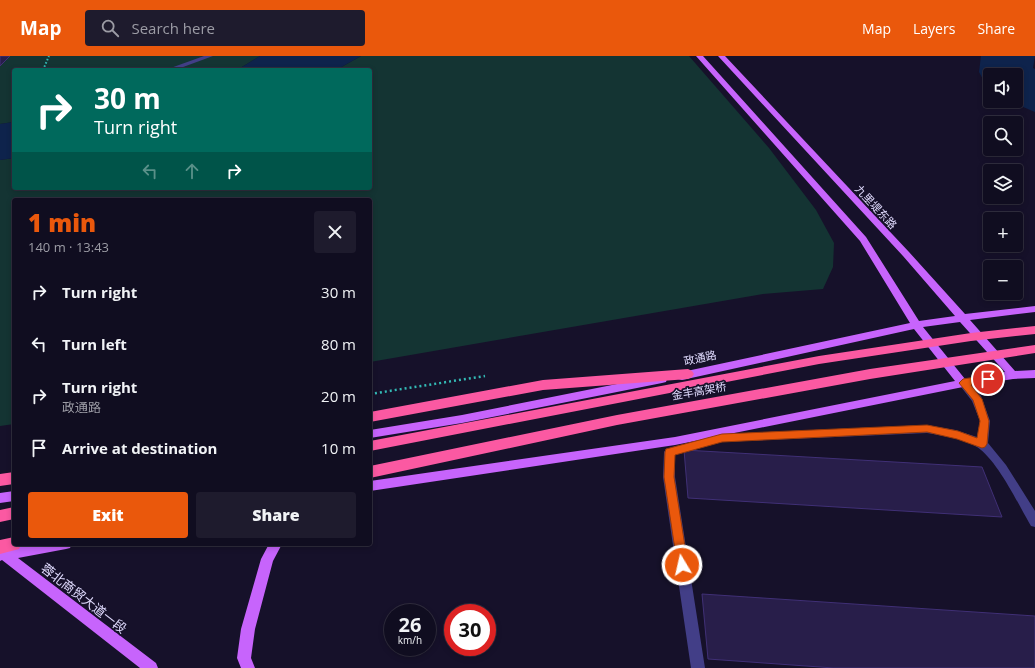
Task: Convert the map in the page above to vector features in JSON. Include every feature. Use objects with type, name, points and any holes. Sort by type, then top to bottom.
[{"type":"highway","name":"金丰高架桥","points":[[372,446],[818,360],[971,337],[1035,330]]},
{"type":"highway","name":"金丰高架桥","points":[[372,472],[617,420],[870,374],[1035,349]]},
{"type":"highway","points":[[372,417],[543,385],[688,374]]},
{"type":"highway","points":[[0,480],[12,478]]},
{"type":"highway","points":[[0,516],[12,513]]},
{"type":"main road","points":[[699,56],[863,239],[916,325],[963,383]]},
{"type":"main road","name":"九里堤东路","points":[[721,56],[963,317],[1013,375]]},
{"type":"main road","name":"政通路","points":[[372,434],[462,419],[688,374],[916,325],[963,317],[1035,309]]},
{"type":"main road","points":[[372,486],[675,441],[963,383],[1013,375],[1035,374]]},
{"type":"main road","points":[[0,498],[12,496]]},
{"type":"main road","points":[[4,550],[45,546]]},
{"type":"main road","points":[[248,668],[244,658],[248,629],[267,559],[275,546]]},
{"type":"main road","name":"蓉北商贸大道一段","points":[[4,550],[122,648],[151,668]]},
{"type":"street","points":[[174,68],[210,56]]},
{"type":"street","points":[[963,383],[977,399],[984,421],[982,444]]},
{"type":"street","points":[[698,668],[669,477],[670,452],[722,438],[927,428],[958,435],[982,444],[996,458],[1035,522]]},
{"type":"path","points":[[44,68],[49,56]]},
{"type":"green space","points":[[0,56],[260,56],[240,68],[12,68],[12,122],[0,124]]},
{"type":"green space","points":[[361,56],[689,56],[769,148],[816,210],[834,243],[833,267],[823,289],[763,294],[372,362],[372,198],[12,198],[12,424],[0,426],[0,160],[12,158],[12,190],[372,190],[372,68],[340,68]]},
{"type":"water","points":[[260,56],[361,56],[340,68],[240,68]]},
{"type":"water","points":[[981,56],[1035,56],[1033,68],[1035,69],[1035,112],[1023,107],[1023,68],[983,68],[983,79],[979,72]]},
{"type":"water","points":[[12,122],[12,158],[0,160],[0,124]]},
{"type":"building","points":[[0,56],[10,56],[0,66]]},
{"type":"building","points":[[684,450],[982,467],[1002,517],[688,498]]},
{"type":"building","points":[[702,594],[1035,616],[1035,668],[834,668],[708,659]]},
{"type":"route","points":[[682,565],[669,477],[670,452],[722,438],[927,428],[958,435],[982,444],[984,421],[977,399],[963,383],[988,379]]}]
